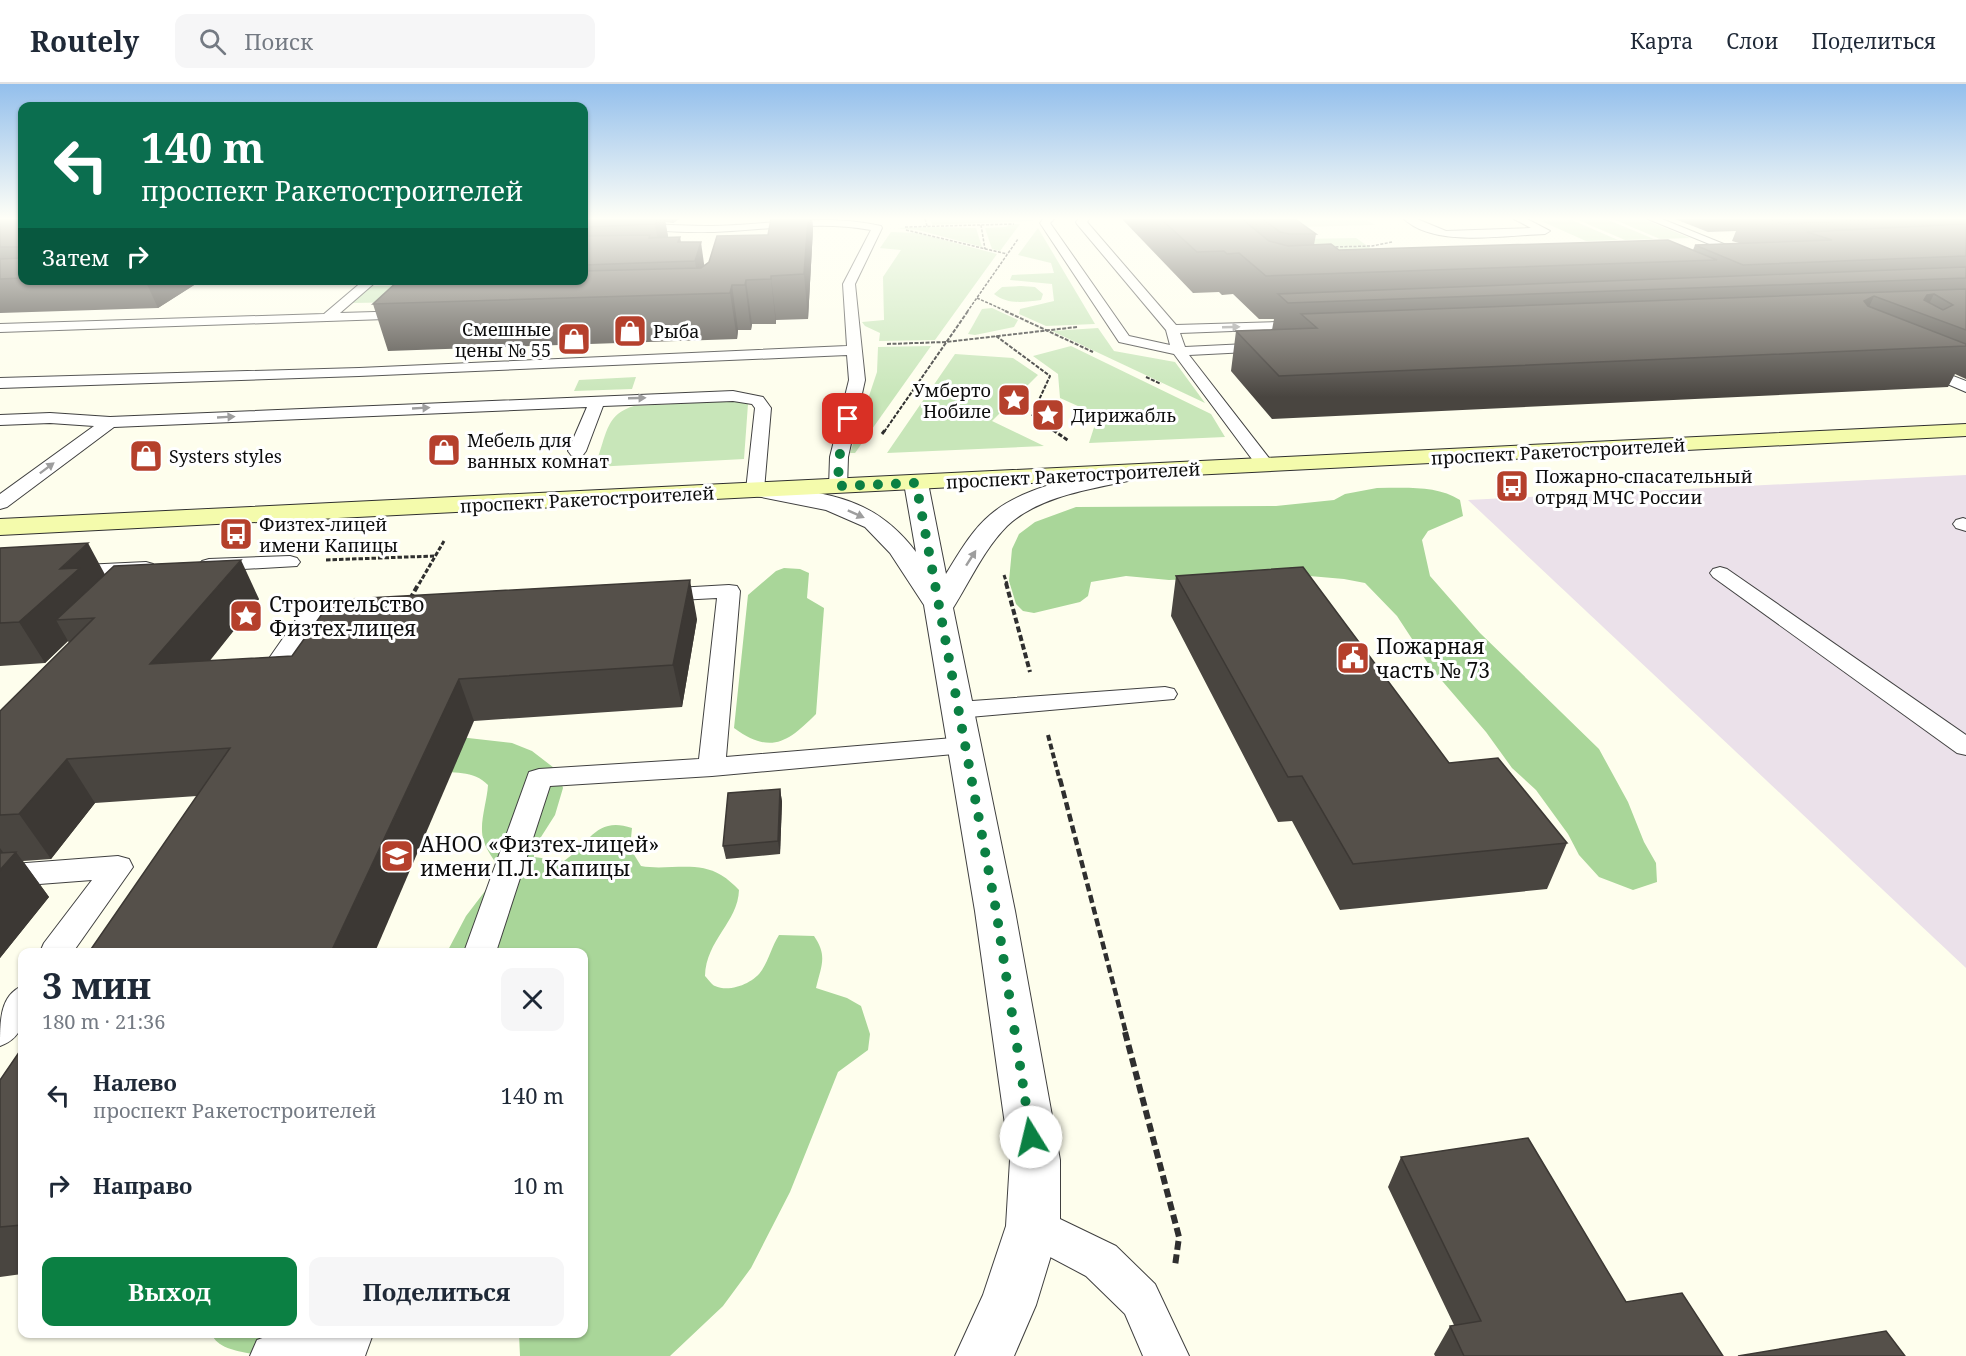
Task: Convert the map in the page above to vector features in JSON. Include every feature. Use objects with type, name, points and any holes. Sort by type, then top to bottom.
[{"type":"main road","name":"проспект Ракетостроителей","points":[[0,527],[1966,430]]},
{"type":"street","points":[[939,608],[986,534],[1000,519],[1015,508],[1079,486],[1138,472]]},
{"type":"street","points":[[916,483],[996,910],[1035,1160],[1033,1226],[1008,1305],[984,1356]]},
{"type":"street","points":[[757,490],[852,511],[873,522],[891,539],[939,608]]},
{"type":"lane","points":[[838,486],[839,458],[857,380],[849,284],[852,278]]},
{"type":"lane","points":[[1084,278],[1124,339],[1179,351],[1286,346]]},
{"type":"lane","points":[[1129,278],[1172,329],[1179,351],[1198,368],[1266,466]]},
{"type":"lane","points":[[327,318],[366,285]]},
{"type":"lane","points":[[0,328],[429,314]]},
{"type":"lane","points":[[1172,329],[1326,323]]},
{"type":"lane","points":[[0,383],[324,374],[854,348]]},
{"type":"lane","points":[[676,387],[684,358]]},
{"type":"lane","points":[[1911,363],[1966,387]]},
{"type":"lane","points":[[0,420],[50,418],[110,422],[598,400],[676,387],[757,400],[763,408],[757,490]]},
{"type":"lane","points":[[577,451],[598,400]]},
{"type":"lane","points":[[0,503],[110,422]]},
{"type":"lane","points":[[195,566],[290,562]]},
{"type":"lane","points":[[0,575],[165,567],[134,592]]},
{"type":"lane","points":[[1720,573],[1966,747]]},
{"type":"lane","points":[[636,596],[729,591],[712,767]]},
{"type":"lane","points":[[275,667],[310,616],[404,610]]},
{"type":"lane","points":[[481,948],[539,778],[712,767],[1165,694]]},
{"type":"lane","points":[[0,876],[118,867],[59,948]]},
{"type":"lane","points":[[0,1031],[18,1006]]},
{"type":"lane","points":[[1033,1226],[1101,1261],[1140,1299],[1166,1356]]},
{"type":"lane","points":[[273,1356],[345,1351],[350,1338]]},
{"type":"path","points":[[879,438],[990,278]]},
{"type":"path","points":[[854,348],[946,342],[1056,328],[1114,324]]},
{"type":"path","points":[[996,336],[1050,376],[1032,415],[1069,441]]},
{"type":"path","points":[[404,610],[446,538]]},
{"type":"path","points":[[290,562],[434,556]]},
{"type":"path","points":[[1002,565],[1032,678]]},
{"type":"path","points":[[1046,729],[1179,1237],[1174,1271]]},
{"type":"shaded area","points":[[1966,475],[1966,968],[1468,500]]},
{"type":"green space","points":[[883,278],[979,278],[935,340],[879,341],[880,333],[865,326],[862,322],[884,320]]},
{"type":"green space","points":[[1068,278],[1095,324],[1046,326],[1019,314],[1020,309],[1054,301],[1052,284],[1010,280]]},
{"type":"green space","points":[[431,285],[413,302],[351,303],[371,286]]},
{"type":"green space","points":[[1002,287],[1035,287],[1043,294],[1041,300],[1011,301],[994,294]]},
{"type":"green space","points":[[992,308],[1018,320],[1014,327],[975,335],[968,334],[982,309]]},
{"type":"green space","points":[[1098,328],[1114,351],[1175,362],[1205,403],[1052,331]]},
{"type":"green space","points":[[931,346],[855,453],[850,453],[877,372],[878,347]]},
{"type":"green space","points":[[1071,346],[1211,414],[1225,437],[1089,443],[1098,415],[1060,398],[1058,374],[1033,356]]},
{"type":"green space","points":[[955,354],[1013,358],[1038,375],[992,421],[1044,446],[887,453]]},
{"type":"green space","points":[[636,377],[632,389],[574,391],[579,380]]},
{"type":"green space","points":[[734,401],[748,404],[744,459],[576,468],[580,458],[598,457],[609,425],[625,409],[634,406]]},
{"type":"green space","points":[[1377,488],[1431,490],[1460,500],[1463,516],[1428,531],[1422,540],[1430,576],[1480,633],[1599,749],[1628,802],[1644,842],[1656,863],[1657,882],[1633,890],[1599,877],[1579,855],[1568,834],[1536,790],[1512,768],[1486,732],[1431,668],[1397,616],[1365,583],[1298,575],[1169,580],[1126,576],[1091,582],[1088,596],[1080,602],[1034,613],[1023,611],[1016,604],[1009,581],[1012,549],[1019,534],[1035,522],[1076,507],[1276,506],[1334,500],[1345,494]]},
{"type":"green space","points":[[784,568],[800,569],[809,573],[807,598],[824,608],[816,714],[788,738],[769,743],[758,741],[734,728],[748,595],[776,571]]},
{"type":"green space","points":[[424,733],[512,743],[532,751],[558,771],[563,788],[555,815],[534,848],[534,857],[564,861],[602,828],[620,825],[632,828],[630,848],[641,866],[702,868],[721,875],[739,890],[733,912],[716,941],[707,963],[705,976],[714,985],[728,988],[748,983],[764,966],[779,935],[814,936],[822,955],[816,988],[847,998],[861,1006],[870,1034],[868,1050],[838,1072],[790,1192],[751,1268],[723,1306],[670,1356],[520,1356],[519,1338],[588,1338],[588,948],[449,948],[466,916],[495,878],[498,867],[482,835],[488,785],[469,775],[433,772]]},
{"type":"green space","points":[[215,1338],[344,1338],[296,1356],[262,1355],[236,1351]]},
{"type":"building","points":[[588,278],[771,278],[746,280],[745,285],[732,285],[730,293],[373,304],[394,285],[588,285]]},
{"type":"building","points":[[1677,278],[1956,278],[1288,303],[1278,294]]},
{"type":"building","points":[[1966,289],[1966,330],[1874,296],[1864,301],[1868,306],[1966,344],[1966,346],[1279,376],[1236,331],[1317,328],[1301,314]],"holes":[[[1934,294],[1953,305],[1943,310],[1924,300],[1927,295]]]},
{"type":"building","points":[[88,543],[60,569],[80,568],[19,622],[0,623],[0,548]]},
{"type":"building","points":[[241,560],[150,664],[292,656],[332,600],[690,580],[673,665],[459,679],[333,948],[92,948],[230,748],[67,759],[19,814],[0,815],[0,711],[94,618],[56,620],[114,566]]},
{"type":"building","points":[[1303,567],[1449,763],[1498,758],[1567,843],[1353,864],[1302,776],[1288,777],[1176,576]]},
{"type":"building","points":[[780,789],[778,841],[723,846],[728,793]]},
{"type":"building","points":[[16,852],[0,870],[0,853]]},
{"type":"building","points":[[18,1054],[18,1225],[0,1227],[0,1080]]},
{"type":"building","points":[[1528,1138],[1626,1302],[1682,1293],[1723,1356],[1464,1356],[1450,1326],[1481,1321],[1401,1157]]},
{"type":"building","points":[[1886,1331],[1905,1356],[1738,1356]]},
{"type":"place","name":"Рыба","points":[[630,331]]},
{"type":"place","name":"Смешные цены № 55","points":[[574,339]]},
{"type":"place","name":"Умберто Нобиле","points":[[1014,400]]},
{"type":"place","name":"Дирижабль","points":[[1048,415]]},
{"type":"place","name":"Мебель для ванных комнат","points":[[444,450]]},
{"type":"place","name":"Systers styles","points":[[146,456]]},
{"type":"place","name":"Пожарно-спасательный отряд МЧС России","points":[[1512,486]]},
{"type":"place","name":"Физтех-лицей имени Капицы","points":[[236,534]]},
{"type":"place","name":"Строительство Физтех-лицея","points":[[246,616]]},
{"type":"place","name":"Пожарная часть № 73","points":[[1353,658]]},
{"type":"place","name":"АНОО «Физтех-лицей» имени П.Л. Капицы","points":[[397,856]]},
{"type":"route","points":[[848,419],[839,458],[838,486],[916,483],[996,910],[1031,1137]]}]
